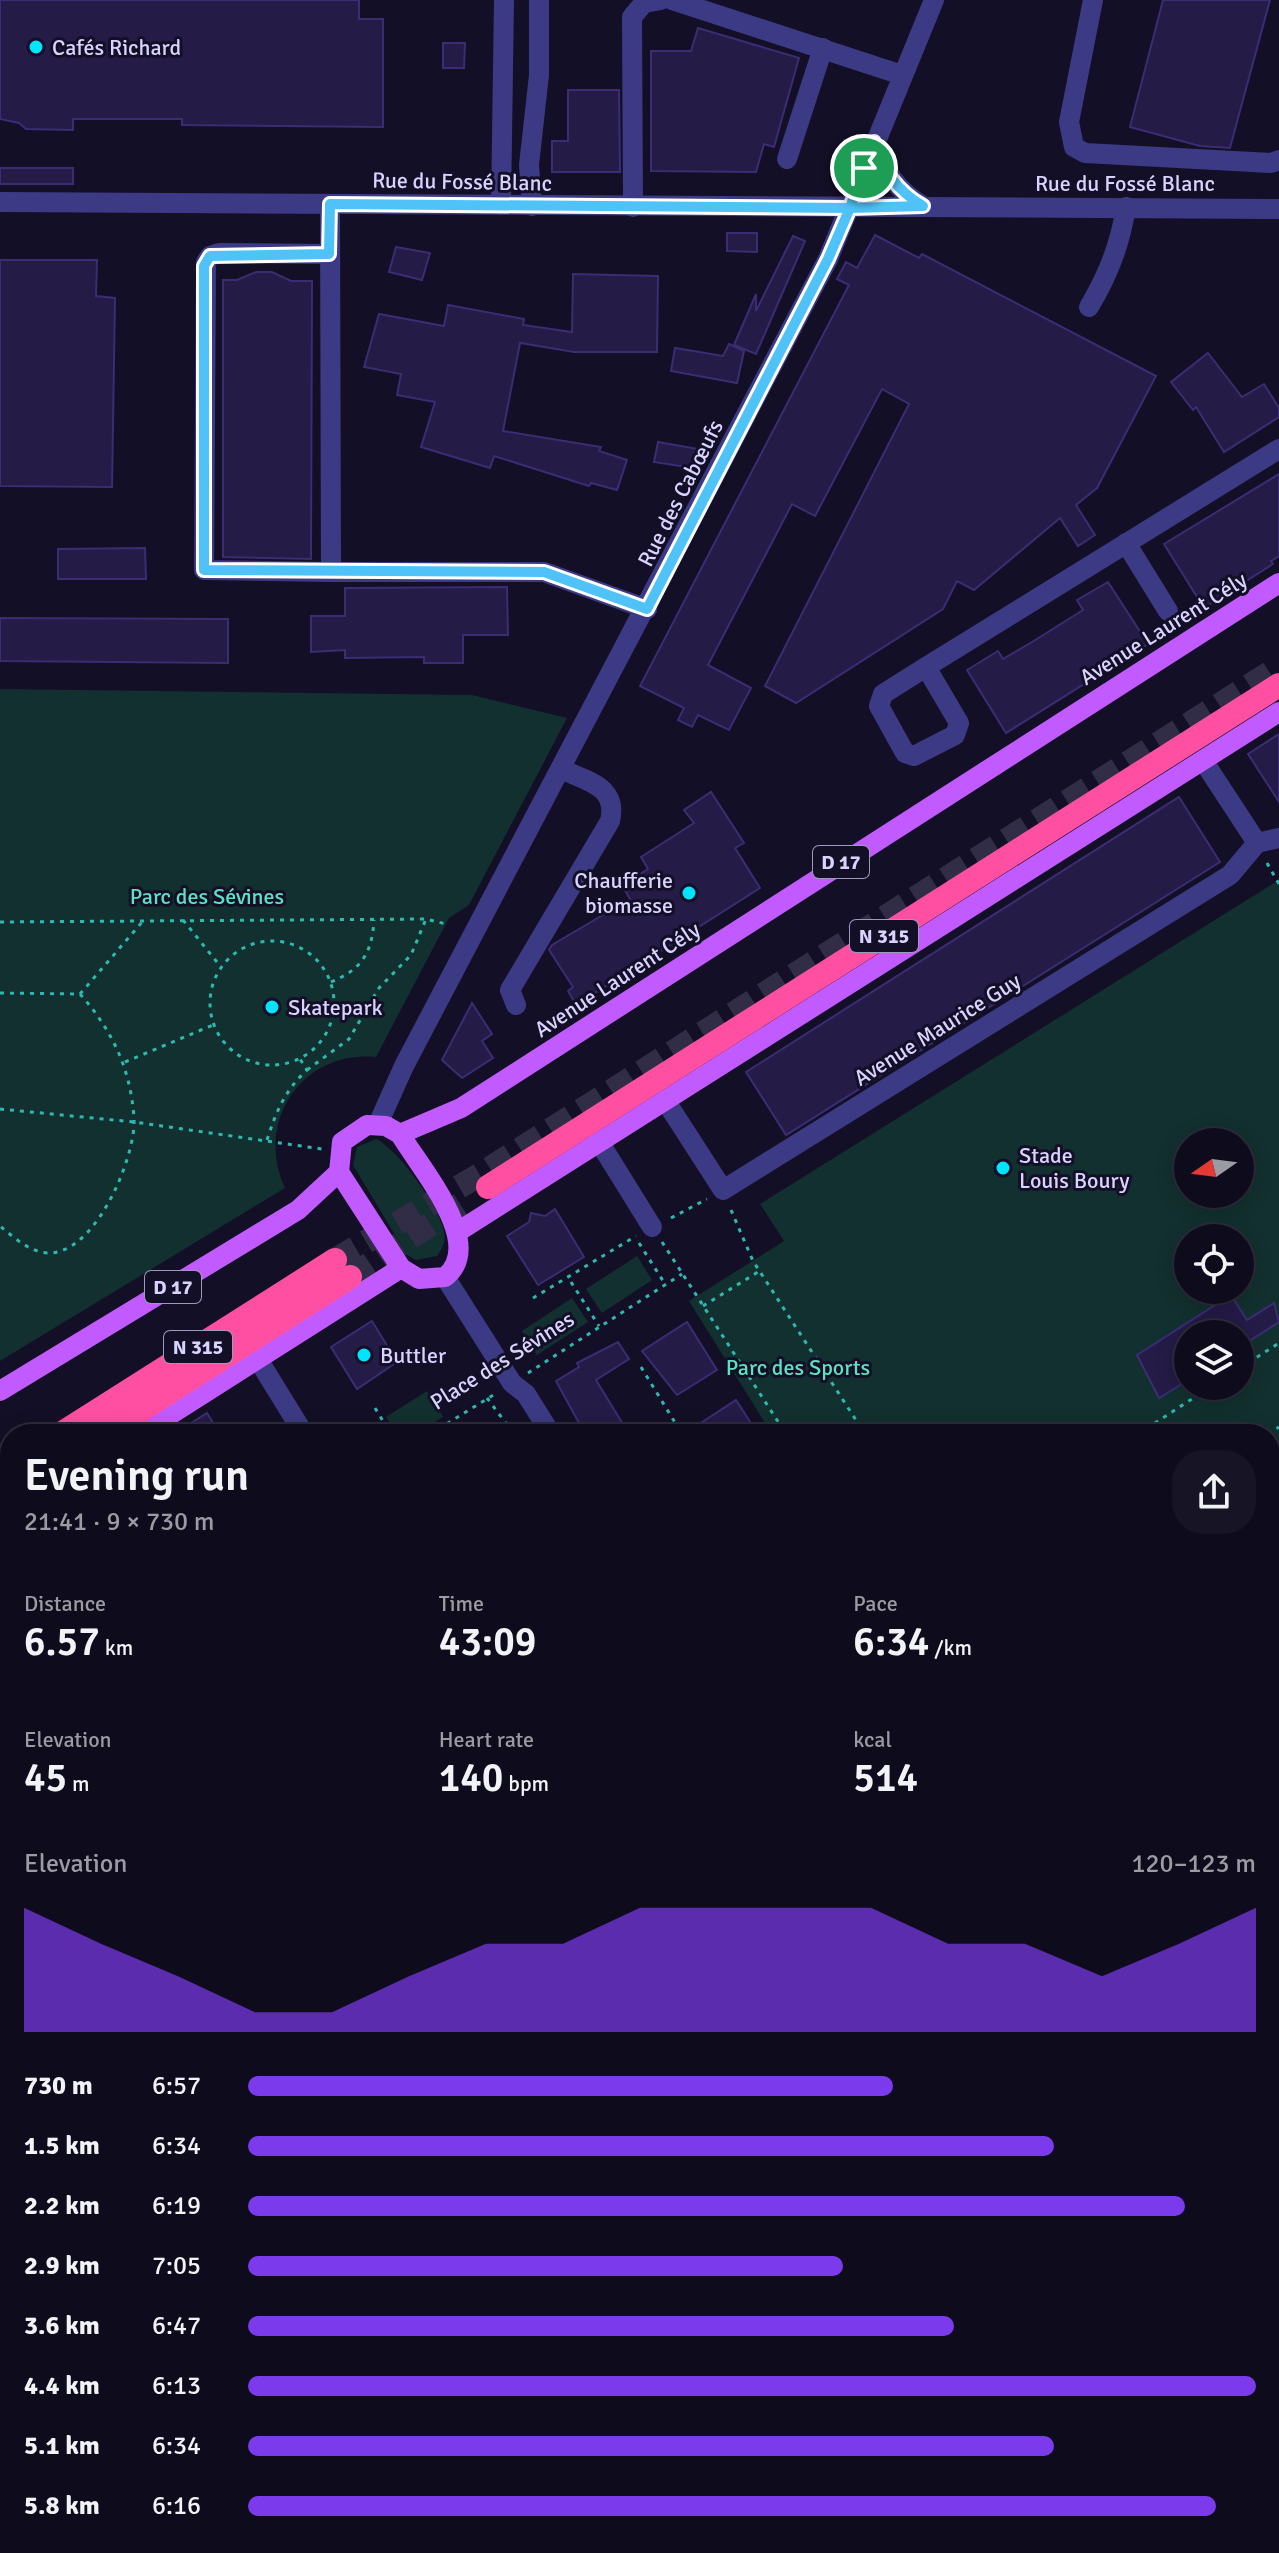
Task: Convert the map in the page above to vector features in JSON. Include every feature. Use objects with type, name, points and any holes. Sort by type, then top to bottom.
[{"type":"highway","name":"N 315","points":[[488,1187],[1279,685]]},
{"type":"highway","name":"N 315","points":[[78,1424],[343,1268],[117,1424]]},
{"type":"main road","name":"Avenue Laurent Cély","points":[[400,1134],[461,1108],[1279,583]]},
{"type":"main road","points":[[459,1231],[598,1140],[1204,762],[1279,712]]},
{"type":"main road","points":[[338,1162],[401,1268],[419,1279],[445,1277],[458,1264],[461,1255],[459,1231],[400,1134],[378,1124]]},
{"type":"main road","name":"D 17","points":[[0,1391],[298,1210],[338,1162],[348,1134],[367,1125],[378,1124]]},
{"type":"main road","points":[[156,1424],[401,1268]]},
{"type":"street","points":[[501,205],[504,0]]},
{"type":"street","points":[[532,206],[529,165],[539,75],[539,0]]},
{"type":"street","points":[[633,207],[632,17],[644,3],[661,0]]},
{"type":"street","points":[[672,0],[902,75]]},
{"type":"street","name":"Rue des Cabœufs","points":[[378,1124],[404,1066],[563,770],[828,259],[934,0]]},
{"type":"street","points":[[1093,0],[1069,122],[1074,147],[1085,153],[1271,163],[1279,160]]},
{"type":"street","points":[[787,159],[823,48]]},
{"type":"street","points":[[874,142],[882,165],[898,188],[923,206]]},
{"type":"street","name":"Rue du Fossé Blanc","points":[[0,202],[1279,209]]},
{"type":"street","points":[[330,204],[331,572]]},
{"type":"street","points":[[1089,307],[1109,274],[1122,235],[1126,207]]},
{"type":"street","points":[[329,254],[219,253],[210,256],[204,266],[204,570],[544,572],[647,609]]},
{"type":"street","points":[[926,667],[959,723],[955,735],[914,756],[905,753],[879,706],[883,694],[926,667],[1126,543],[1279,449]]},
{"type":"street","points":[[1126,543],[1168,611]]},
{"type":"street","points":[[1204,762],[1257,843],[1279,838]]},
{"type":"street","points":[[516,1005],[510,990],[610,821],[614,806],[612,799],[595,785],[563,770]]},
{"type":"street","name":"Avenue Maurice Guy","points":[[665,1100],[723,1190],[1230,875],[1257,843]]},
{"type":"street","points":[[598,1140],[644,1232]]},
{"type":"street","points":[[445,1277],[512,1383],[516,1400],[531,1424]]},
{"type":"street","points":[[259,1361],[298,1424]]},
{"type":"street","points":[[512,1383],[526,1394],[545,1424]]},
{"type":"path","points":[[267,1140],[278,1107],[293,1083],[349,1039],[379,988],[411,955],[426,919]]},
{"type":"path","points":[[0,922],[426,919],[446,924]]},
{"type":"path","points":[[80,994],[144,920]]},
{"type":"path","points":[[183,920],[221,967]]},
{"type":"path","points":[[331,982],[352,973],[365,960],[373,942],[374,920]]},
{"type":"path","points":[[258,942],[288,943],[314,957],[331,982],[334,1012],[323,1039],[300,1059],[284,1065],[249,1061],[234,1053],[213,1025],[210,995],[221,967],[231,956],[258,942]]},
{"type":"path","points":[[0,993],[80,994],[105,1022],[124,1062],[134,1122],[110,1206],[67,1247],[44,1253],[19,1242],[0,1226]]},
{"type":"path","points":[[124,1062],[213,1025]]},
{"type":"path","points":[[300,1059],[307,1070]]},
{"type":"path","points":[[0,1109],[134,1122],[267,1140],[276,1145],[300,1145],[338,1162]]},
{"type":"path","points":[[644,1232],[682,1274],[780,1424]]},
{"type":"path","points":[[644,1232],[666,1284]]},
{"type":"path","points":[[753,1261],[858,1424]]},
{"type":"path","points":[[703,1306],[759,1271]]},
{"type":"path","name":"Place des Sévines","points":[[446,1424],[682,1274]]},
{"type":"path","name":"Place des Sévines","points":[[571,1282],[600,1327]]},
{"type":"path","points":[[1254,1359],[1279,1343]]},
{"type":"path","points":[[641,1367],[676,1424]]},
{"type":"path","points":[[487,1398],[506,1424]]},
{"type":"path","points":[[1153,1424],[1190,1400]]},
{"type":"path","points":[[375,1408],[385,1424]]},
{"type":"green space","name":"Parc des Sévines","points":[[0,689],[472,695],[567,718],[469,905],[449,918],[376,1057],[350,1058],[327,1065],[307,1078],[292,1095],[281,1115],[276,1138],[277,1163],[285,1188],[0,1361]]},
{"type":"green space","name":"Stade Louis Boury","points":[[1279,880],[1279,1424],[766,1424],[689,1301],[784,1241],[760,1204]]},
{"type":"green space","points":[[376,1139],[406,1166],[435,1209],[445,1235],[437,1256],[416,1260],[407,1255],[353,1165],[357,1147]]},
{"type":"green space","points":[[637,1256],[652,1280],[602,1313],[586,1289]]},
{"type":"green space","points":[[572,1298],[588,1322],[537,1355],[522,1331]]},
{"type":"green space","points":[[427,1391],[443,1417],[431,1424],[391,1424],[386,1417]]},
{"type":"building","points":[[0,0],[359,0],[359,19],[383,19],[383,127],[182,125],[182,119],[73,119],[73,130],[26,129],[19,123],[0,119]]},
{"type":"building","points":[[1163,0],[1270,0],[1230,148],[1200,146],[1130,127]]},
{"type":"building","points":[[698,28],[799,58],[774,147],[764,144],[756,172],[651,171],[651,51],[691,51]]},
{"type":"building","points":[[443,43],[465,43],[464,68],[443,68]]},
{"type":"building","points":[[568,90],[619,90],[620,172],[552,172],[552,141],[568,141]]},
{"type":"building","points":[[0,168],[73,168],[73,184],[0,184]]},
{"type":"building","points":[[727,233],[757,233],[757,252],[727,251]]},
{"type":"building","points":[[875,235],[919,258],[922,254],[1156,376],[1097,488],[1076,505],[1095,535],[1078,546],[1060,518],[974,590],[957,581],[943,609],[796,703],[765,686],[909,404],[882,389],[815,516],[792,504],[708,665],[751,688],[729,730],[698,715],[692,727],[678,720],[684,708],[640,686],[849,285],[837,279],[846,262],[857,268]]},
{"type":"building","points":[[793,236],[805,241],[756,354],[734,345],[756,294],[756,311]]},
{"type":"building","points":[[396,247],[430,253],[422,280],[389,272]]},
{"type":"building","points":[[0,260],[97,260],[96,296],[115,298],[112,487],[0,486]]},
{"type":"building","points":[[256,272],[272,272],[291,281],[312,281],[311,559],[223,557],[223,280],[237,280]]},
{"type":"building","points":[[573,274],[658,276],[657,352],[574,352],[520,343],[503,431],[601,447],[599,451],[627,460],[617,490],[591,483],[589,486],[494,456],[490,468],[421,447],[435,402],[397,395],[401,374],[364,367],[379,314],[444,326],[448,305],[524,319],[523,325],[572,332]]},
{"type":"building","points":[[729,344],[744,351],[737,383],[671,371],[675,348],[723,356]]},
{"type":"building","points":[[1208,353],[1242,397],[1264,384],[1279,408],[1279,417],[1224,452],[1196,407],[1193,410],[1171,382]]},
{"type":"building","points":[[658,442],[709,451],[699,469],[654,462]]},
{"type":"building","points":[[1279,474],[1279,556],[1271,561],[1273,564],[1204,608],[1164,544]]},
{"type":"building","points":[[145,548],[146,579],[58,579],[58,549]]},
{"type":"building","points":[[1108,582],[1148,644],[1006,733],[967,670],[998,651],[1003,659],[1032,642],[1083,610],[1077,600]]},
{"type":"building","points":[[507,587],[508,635],[463,635],[463,663],[424,663],[424,657],[345,658],[345,650],[311,652],[311,616],[345,616],[345,588]]},
{"type":"building","points":[[0,618],[228,619],[228,663],[0,661]]},
{"type":"building","points":[[1279,734],[1279,802],[1248,754]]},
{"type":"building","name":"Chaufferie biomasse","points":[[711,792],[744,843],[735,848],[760,888],[576,1005],[568,991],[573,987],[549,950],[552,945],[630,899],[622,885],[648,869],[641,857],[694,823],[684,810]]},
{"type":"building","points":[[1179,797],[1220,862],[786,1135],[746,1072]]},
{"type":"building","points":[[472,1003],[492,1034],[482,1041],[493,1058],[462,1078],[442,1060]]},
{"type":"building","points":[[555,1209],[584,1257],[538,1285],[507,1236],[529,1222],[531,1213],[545,1216]]},
{"type":"building","points":[[1274,1303],[1279,1322],[1254,1338],[1254,1320],[1247,1320]]},
{"type":"building","points":[[1217,1304],[1237,1304],[1247,1320],[1192,1320]]},
{"type":"building","name":"Buttler","points":[[372,1321],[397,1362],[357,1389],[331,1347]]},
{"type":"building","points":[[687,1322],[717,1370],[677,1395],[642,1351]]},
{"type":"building","points":[[1174,1331],[1174,1389],[1159,1398],[1137,1355]]},
{"type":"building","points":[[618,1342],[629,1359],[596,1380],[623,1424],[579,1423],[556,1381],[579,1367],[577,1363]]},
{"type":"building","points":[[736,1400],[752,1424],[699,1424]]},
{"type":"building","points":[[207,1413],[214,1424],[190,1424]]},
{"type":"tunnel","points":[[335,1260],[481,1174],[1279,667]]},
{"type":"tunnel","points":[[350,1277],[466,1201]]},
{"type":"place","name":"Cafés Richard","points":[[36,47]]},
{"type":"place","name":"Chaufferie biomasse","points":[[689,893]]},
{"type":"place","name":"Skatepark","points":[[272,1007]]},
{"type":"place","name":"Stade Louis Boury","points":[[1003,1168]]},
{"type":"place","name":"Buttler","points":[[364,1355]]},
{"type":"route","points":[[864,168],[850,208],[330,204],[329,254],[219,253],[210,256],[204,266],[204,570],[544,572],[630,600],[647,609],[828,259],[850,208],[923,206],[898,188],[882,165],[874,142],[864,168]]},
{"type":"park label","name":"Parc des Sports","points":[[798,1367]]}]
